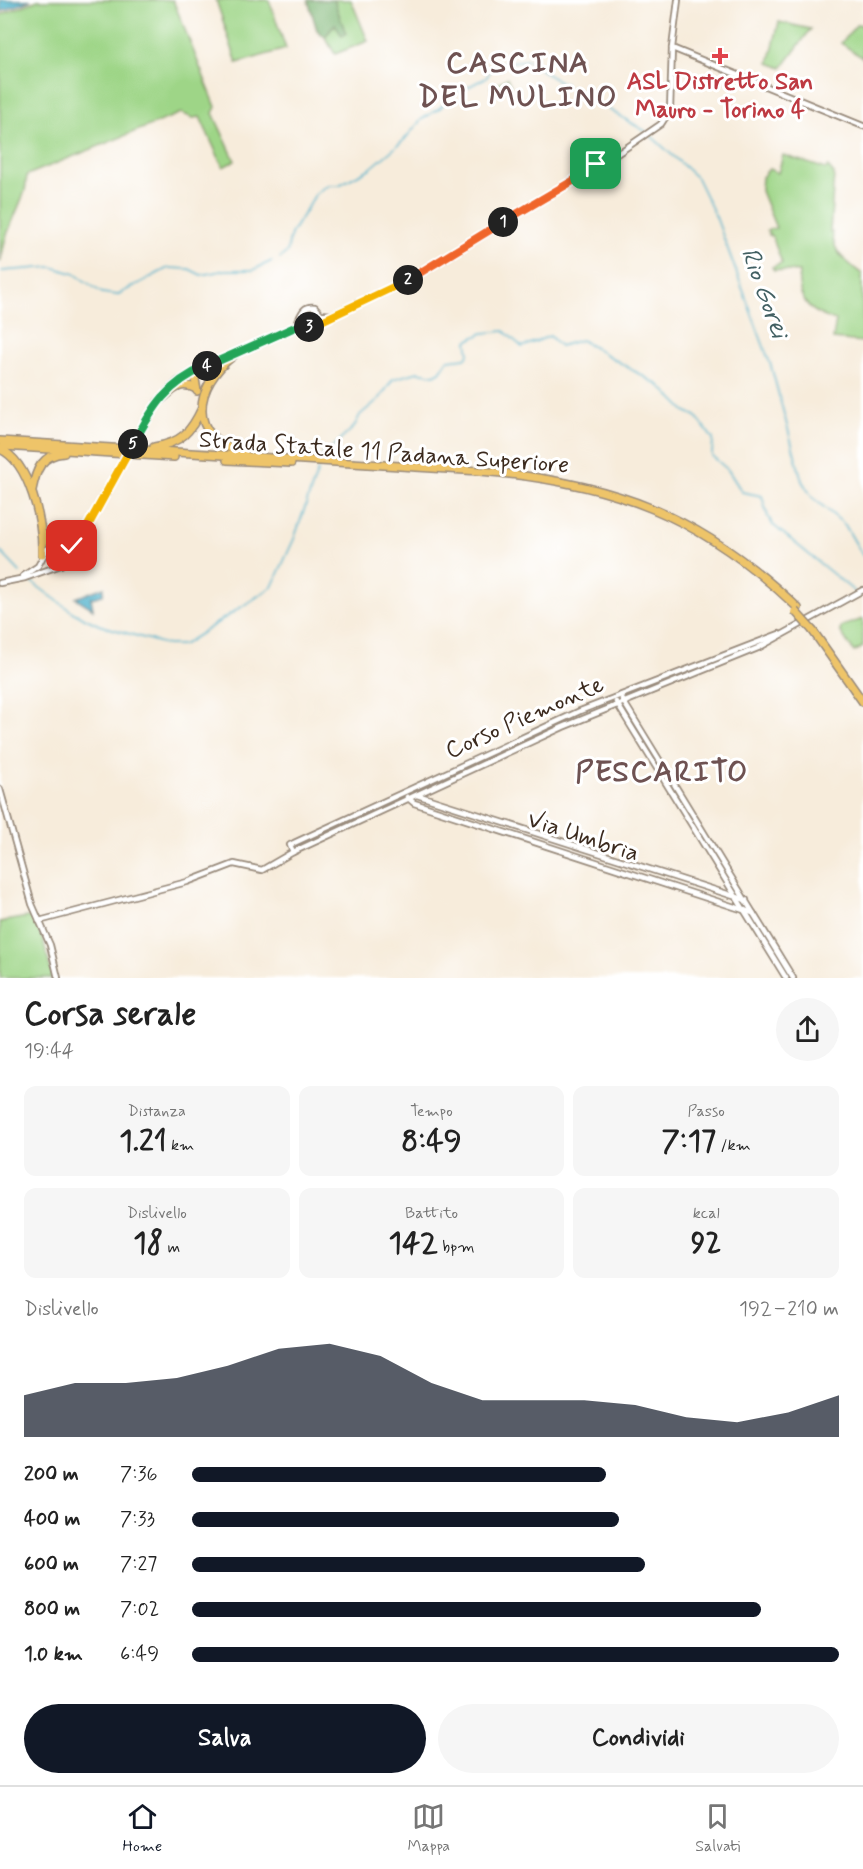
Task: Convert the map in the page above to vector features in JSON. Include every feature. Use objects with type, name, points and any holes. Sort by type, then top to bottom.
[{"type":"highway","points":[[140,449],[175,443],[183,438],[195,424],[212,374],[234,355]]},
{"type":"highway","points":[[198,370],[195,379],[196,389],[207,428],[220,444],[229,449],[261,457]]},
{"type":"highway","points":[[158,402],[178,386],[187,385],[196,389]]},
{"type":"highway","name":"Strada Statale 11 Padana Superiore","points":[[0,441],[522,474],[618,493],[679,519],[743,559],[815,630],[863,695]]},
{"type":"highway","points":[[0,447],[14,456],[23,468],[40,529],[42,557]]},
{"type":"highway","name":"Strada Statale 11 Padana Superiore","points":[[0,447],[480,476],[556,483],[616,497],[678,523],[740,562],[797,610]]},
{"type":"highway","points":[[31,493],[36,471],[45,459],[58,454],[96,452]]},
{"type":"highway","points":[[40,529],[56,549]]},
{"type":"highway","name":"Strada Statale 11 Padana Superiore","points":[[815,630],[863,702]]},
{"type":"street","points":[[0,584],[58,567],[77,546],[158,402],[178,381],[295,327],[314,327],[321,320],[405,282],[585,172],[594,163],[604,163],[608,156],[619,152],[653,130],[670,110],[672,48],[678,0]]},
{"type":"street","points":[[672,48],[863,126]]},
{"type":"street","points":[[594,163],[591,154],[596,147],[603,147],[608,156]]},
{"type":"street","points":[[295,327],[304,310],[309,306],[315,307],[321,314],[321,320]]},
{"type":"street","points":[[321,314],[332,315]]},
{"type":"street","points":[[301,318],[306,326]]},
{"type":"street","points":[[18,579],[33,571],[42,557],[56,549],[72,546],[84,533]]},
{"type":"street","points":[[56,549],[62,562]]},
{"type":"street","points":[[42,557],[49,568]]},
{"type":"street","name":"Corso Piemonte","points":[[39,921],[187,882],[236,864],[260,871],[293,852],[554,731],[758,648],[859,592]]},
{"type":"street","name":"Corso Piemonte","points":[[293,852],[290,845],[527,735],[613,697],[780,634]]},
{"type":"street","points":[[677,672],[680,679]]},
{"type":"street","points":[[619,695],[620,703]]},
{"type":"street","points":[[613,697],[620,703],[720,865],[744,910],[794,978]]},
{"type":"street","points":[[550,725],[554,731]]},
{"type":"street","points":[[527,735],[531,742]]},
{"type":"street","points":[[0,789],[32,904],[50,945],[58,978]]},
{"type":"street","name":"Via Umbria","points":[[410,790],[417,795],[746,900]]},
{"type":"street","points":[[404,793],[409,799]]},
{"type":"street","name":"Via Umbria","points":[[409,799],[753,912]]},
{"type":"street","points":[[327,828],[330,835]]},
{"type":"street","points":[[720,865],[746,900],[779,960],[786,978]]},
{"type":"green space","points":[[38,0],[173,0],[216,107],[213,113],[235,161],[223,167],[200,117],[193,118],[181,113],[27,175],[25,191],[6,237],[0,263],[0,15]]},
{"type":"green space","points":[[216,0],[269,0],[286,49],[237,63]]},
{"type":"green space","points":[[308,0],[334,0],[346,34],[342,36],[335,24],[325,37],[317,30]]},
{"type":"green space","points":[[334,0],[351,0],[368,41],[335,54],[325,37],[335,24],[345,34]]},
{"type":"green space","points":[[779,22],[811,29],[782,68],[769,63]]},
{"type":"green space","points":[[857,24],[863,25],[863,58],[841,43]]},
{"type":"green space","points":[[507,78],[511,86],[496,95],[491,87]]},
{"type":"green space","points":[[783,155],[826,169],[828,167],[834,174],[830,232],[832,232],[838,252],[862,274],[863,342],[833,339],[836,320],[819,314],[807,304],[800,290],[799,272],[774,270],[772,267],[782,263],[772,236],[767,230],[776,228],[761,191],[762,177],[769,169],[778,173]]},
{"type":"green space","points":[[863,619],[863,647],[854,652],[840,631],[842,626]]},
{"type":"green space","points":[[33,916],[43,940],[53,978],[0,978],[0,922]]},
{"type":"water","points":[[0,0],[31,0],[0,12]]},
{"type":"water","points":[[104,587],[103,595],[91,598],[93,609],[76,598]]},
{"type":"waterway","points":[[280,258],[287,252],[291,234],[315,195],[323,188],[339,185],[371,168],[404,140],[421,120],[441,107],[449,97],[487,77],[494,64],[528,60],[565,84]]},
{"type":"waterway","name":"Rio Gorei","points":[[571,87],[645,131]]},
{"type":"waterway","name":"Rio Gorei","points":[[649,134],[697,178],[716,217],[771,366],[802,481],[812,497],[845,525],[863,556]]},
{"type":"waterway","points":[[2,271],[52,267],[75,274],[102,293],[117,295],[168,268],[189,269],[201,275],[226,270],[253,270],[272,261]]},
{"type":"waterway","points":[[322,457],[325,450],[334,446],[354,427],[360,415],[380,398],[393,379],[418,372],[434,375],[440,372],[448,360],[465,358],[469,354],[467,341],[483,333],[504,331],[522,347],[550,336],[560,346],[581,340],[660,386],[685,411],[696,416],[713,439],[712,456],[728,470],[742,492],[762,496],[768,517],[773,525],[855,592]]},
{"type":"waterway","points":[[29,580],[74,613],[99,625],[168,645],[183,645],[272,587],[294,539],[318,470]]},
{"type":"waterway","points":[[0,551],[20,572]]},
{"type":"place","name":"ASL Distretto San Mauro - Torino 4","points":[[720,56]]},
{"type":"district","name":"CASCINA DEL MULINO","points":[[518,80]]},
{"type":"district","name":"PESCARITO","points":[[662,772]]},
{"type":"route","points":[[72,546],[84,533],[158,402],[178,381],[295,327],[314,327],[321,320],[405,282],[585,172],[592,170],[596,164]]}]
